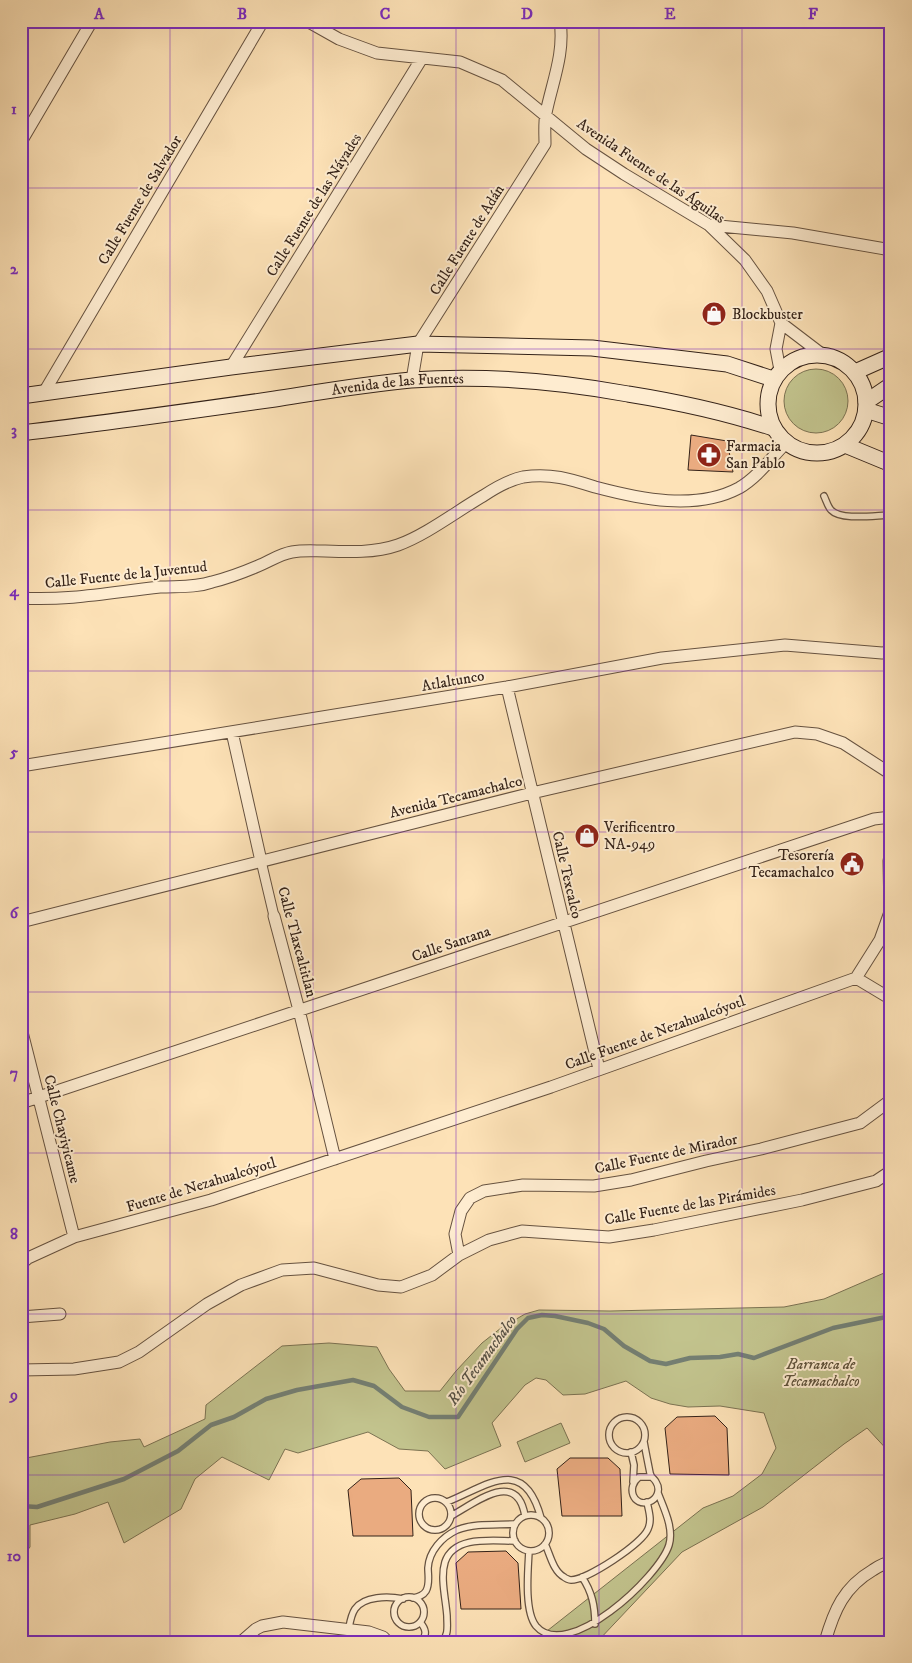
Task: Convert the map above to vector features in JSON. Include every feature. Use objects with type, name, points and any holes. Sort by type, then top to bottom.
[{"type":"main road","points":[[21,396],[418,344],[592,348],[727,364],[776,375]]},
{"type":"main road","points":[[808,355],[824,355],[841,361],[855,372],[863,386],[866,406],[859,430],[845,445],[822,453],[809,453],[797,450],[786,443],[773,428],[768,414],[767,399],[776,375],[792,360],[808,355]]},
{"type":"main road","points":[[855,372],[891,356]]},
{"type":"main road","name":"Avenida de las Fuentes","points":[[21,433],[109,423],[412,380],[494,379],[548,382],[683,403],[740,417],[773,428]]},
{"type":"main road","points":[[866,406],[891,385]]},
{"type":"main road","points":[[866,406],[891,418]]},
{"type":"main road","points":[[845,445],[891,464]]},
{"type":"street","points":[[21,142],[92,21]]},
{"type":"street","name":"Calle Fuente de Salvador","points":[[43,394],[263,21]]},
{"type":"street","name":"Avenida Fuente de las Águilas","points":[[307,21],[339,39],[377,53],[460,62],[502,80],[586,149],[710,225],[745,260],[767,291],[781,323],[824,355]]},
{"type":"street","name":"Calle Fuente de Adán","points":[[412,380],[418,344],[545,144],[545,115],[557,70],[562,33],[560,21]]},
{"type":"street","name":"Calle Fuente de las Náyades","points":[[231,367],[422,58]]},
{"type":"street","points":[[710,225],[793,233],[891,250]]},
{"type":"street","points":[[776,375],[776,349],[781,323]]},
{"type":"street","name":"Calle Fuente de la Juventud","points":[[21,598],[72,598],[210,583],[259,566],[278,556],[294,552],[347,552],[374,550],[398,545],[422,533],[499,486],[521,478],[543,475],[568,478],[605,489],[665,501],[690,501],[720,496],[740,488],[757,475],[786,443]]},
{"type":"street","name":"Atlaltunco","points":[[21,766],[507,687],[662,658],[785,646],[882,653],[891,652]]},
{"type":"street","name":"Calle Texcalco","points":[[507,687],[562,922],[599,1069]]},
{"type":"street","name":"Calle Tlaxcaltitlan","points":[[232,732],[274,916],[335,1159]]},
{"type":"street","name":"Avenida Tecamachalco","points":[[21,922],[532,793],[795,732],[817,734],[843,743],[891,774]]},
{"type":"street","name":"Calle Santana","points":[[21,1103],[874,819],[891,817]]},
{"type":"street","points":[[891,851],[889,862],[890,912],[880,940],[856,978],[891,999]]},
{"type":"street","name":"Calle Fuente de Nezahualcóyotl","points":[[335,1159],[599,1069],[856,978]]},
{"type":"street","name":"Calle Chayiyicame","points":[[21,1028],[74,1237]]},
{"type":"street","name":"Calle Fuente de Mirador","points":[[459,1255],[455,1234],[461,1211],[470,1198],[484,1191],[523,1185],[594,1186],[631,1180],[760,1149],[860,1122],[891,1100]]},
{"type":"street","name":"Fuente de Nezahualcóyotl","points":[[74,1237],[211,1200],[335,1159]]},
{"type":"street","name":"Calle Fuente de las Pirámides","points":[[21,1370],[74,1369],[119,1362],[139,1352],[207,1304],[241,1285],[282,1270],[314,1268],[378,1284],[401,1287],[432,1275],[459,1255],[489,1240],[522,1231],[609,1237],[654,1230],[802,1200],[876,1181],[891,1170]]},
{"type":"street","points":[[21,1264],[28,1258],[74,1237]]},
{"type":"street","points":[[21,1317],[60,1314]]},
{"type":"street","points":[[826,1642],[840,1602],[858,1578],[885,1563],[891,1562]]},
{"type":"street","points":[[241,1642],[256,1629],[272,1623],[283,1622],[349,1628],[377,1634],[389,1642]]},
{"type":"lane","points":[[824,496],[830,510],[836,513],[856,516],[891,515]]},
{"type":"lane","points":[[644,1442],[631,1452],[620,1451],[612,1443],[610,1432],[614,1422],[624,1417],[630,1417],[640,1422],[645,1431],[644,1442],[650,1477]]},
{"type":"lane","points":[[631,1452],[634,1465],[632,1490],[635,1498],[638,1501],[647,1502],[656,1498],[658,1493]]},
{"type":"lane","points":[[529,1551],[528,1594],[534,1624],[545,1635],[564,1638],[595,1624],[645,1581],[664,1556],[670,1535],[656,1482],[650,1477],[643,1476],[633,1482]]},
{"type":"lane","points":[[446,1502],[494,1481],[502,1479],[520,1483],[533,1496],[549,1533],[545,1544],[541,1548],[529,1551],[518,1546],[514,1541],[514,1524],[525,1516],[530,1515],[541,1518]]},
{"type":"lane","points":[[451,1516],[488,1495],[502,1490],[518,1497],[525,1516]]},
{"type":"lane","points":[[435,1498],[446,1502],[451,1508],[451,1516],[446,1526],[440,1529],[428,1528],[420,1519],[421,1507],[424,1502],[435,1498]]},
{"type":"lane","points":[[545,1544],[556,1570],[563,1577],[570,1580],[582,1577],[623,1553],[644,1536],[650,1523],[647,1502]]},
{"type":"lane","points":[[349,1628],[354,1609],[363,1601],[421,1596],[427,1589],[430,1560],[434,1549],[447,1536],[457,1530],[475,1526],[514,1524]]},
{"type":"lane","points":[[442,1642],[447,1635],[448,1627],[444,1570],[445,1562],[449,1556],[460,1546],[468,1542],[514,1541]]},
{"type":"lane","points":[[582,1577],[593,1598],[595,1624]]},
{"type":"lane","points":[[403,1598],[394,1607],[395,1619],[404,1626],[410,1627],[420,1622],[423,1617],[422,1605],[413,1598]]},
{"type":"lane","points":[[420,1622],[426,1632],[422,1642]]},
{"type":"green space","points":[[816,369],[834,374],[839,378],[843,383],[848,401],[843,419],[839,424],[834,428],[816,433],[798,428],[793,424],[789,419],[784,401],[789,383],[793,378],[798,374]]},
{"type":"green space","name":"Barranca de Tecamachalco","points":[[891,1270],[891,1454],[867,1428],[763,1507],[682,1552],[597,1642],[533,1642],[703,1508],[733,1496],[762,1474],[776,1448],[764,1413],[720,1406],[688,1407],[670,1404],[651,1398],[626,1381],[585,1394],[563,1395],[546,1380],[536,1378],[525,1385],[492,1423],[501,1446],[445,1469],[428,1451],[399,1449],[368,1432],[298,1453],[285,1449],[269,1480],[222,1457],[195,1479],[181,1509],[124,1543],[108,1502],[75,1514],[30,1525],[30,1547],[23,1556],[23,1588],[21,1591],[21,1459],[110,1442],[140,1439],[144,1447],[205,1419],[206,1405],[282,1346],[329,1343],[377,1347],[389,1369],[405,1391],[440,1391],[482,1343],[501,1328],[525,1314],[539,1310],[610,1311],[784,1307],[824,1299]]},
{"type":"green space","points":[[561,1423],[570,1443],[525,1462],[517,1442]]},
{"type":"building","name":"Farmacia San Pablo","points":[[691,435],[727,441],[733,472],[688,470]]},
{"type":"building","points":[[715,1416],[727,1428],[729,1475],[670,1474],[665,1428],[677,1417]]},
{"type":"building","points":[[570,1458],[608,1458],[620,1469],[622,1516],[562,1516],[557,1469]]},
{"type":"building","points":[[399,1478],[411,1490],[413,1536],[353,1536],[348,1490],[361,1479]]},
{"type":"building","points":[[506,1551],[518,1563],[521,1609],[461,1609],[456,1563],[468,1552]]},
{"type":"waterway","name":"Río Tecamachalco","points":[[21,1506],[37,1507],[124,1479],[178,1451],[211,1425],[234,1417],[266,1399],[297,1390],[353,1380],[374,1386],[402,1407],[429,1417],[458,1417],[517,1329],[528,1318],[542,1315],[555,1316],[588,1323],[604,1329],[624,1346],[650,1361],[666,1364],[690,1358],[738,1354],[754,1358],[833,1328],[891,1316]]},
{"type":"place","name":"Blockbuster","points":[[714,314]]},
{"type":"place","name":"Farmacia San Pablo","points":[[709,455]]},
{"type":"place","name":"Verificentro NA-949","points":[[587,836]]},
{"type":"place","name":"Tesorería Tecamachalco","points":[[852,864]]}]
